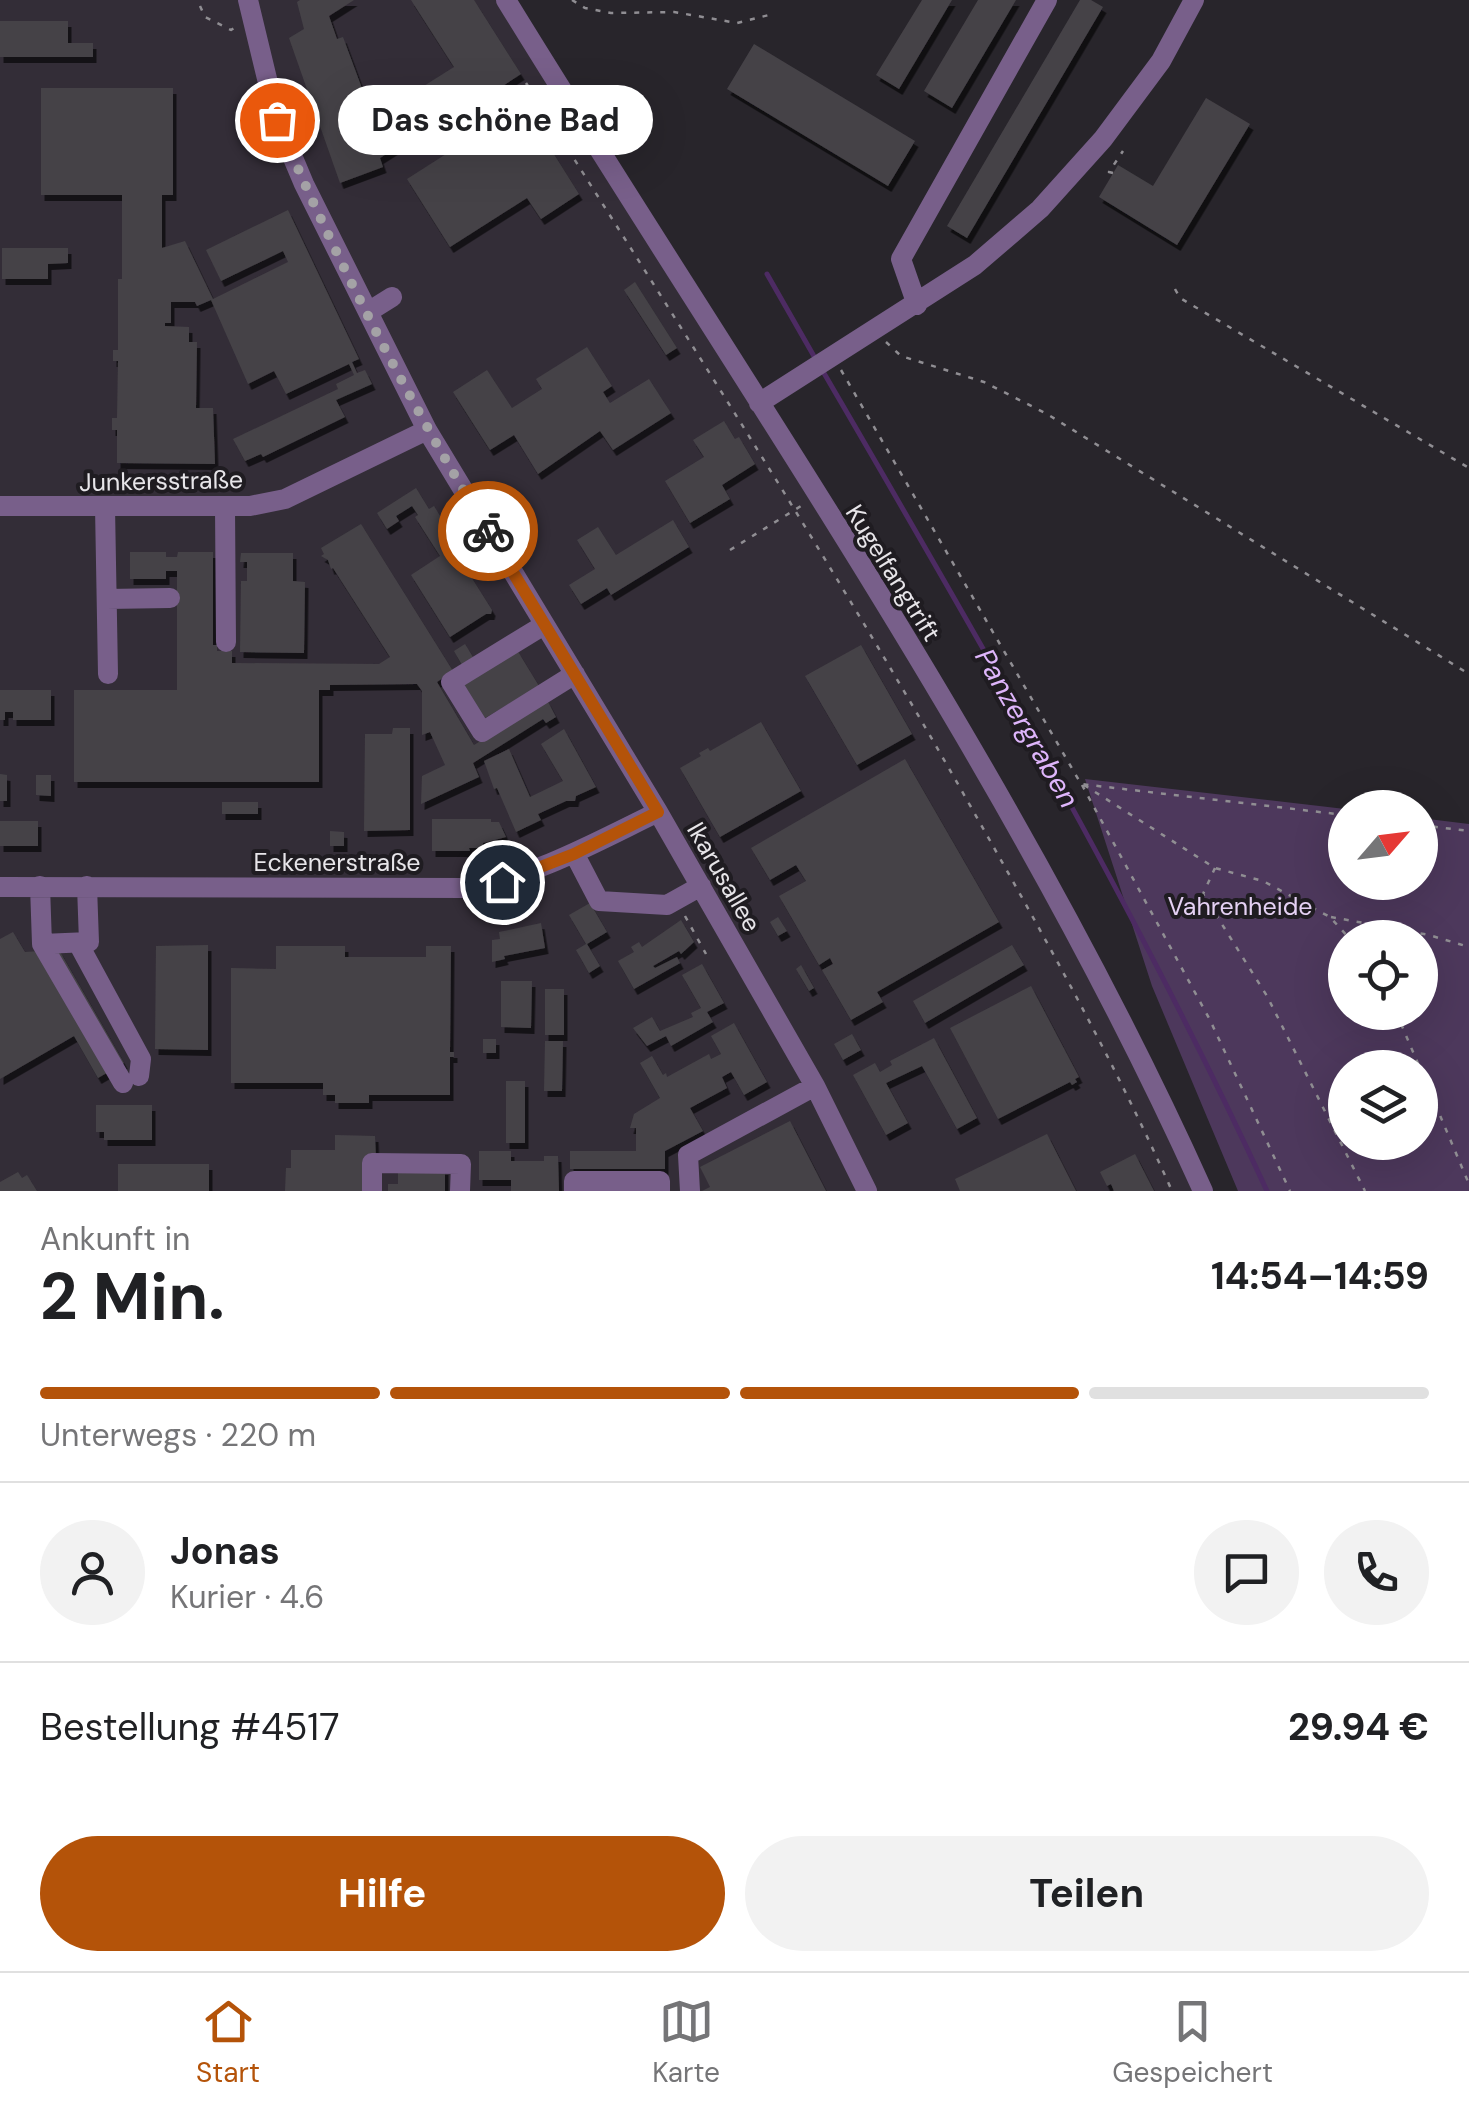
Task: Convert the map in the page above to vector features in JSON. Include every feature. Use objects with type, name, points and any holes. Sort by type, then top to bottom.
[{"type":"street","name":"Ikarusallee","points":[[248,0],[277,120],[304,184],[426,430],[701,886],[815,1086],[868,1191]]},
{"type":"street","name":"Kugelfangtrift","points":[[506,0],[912,651],[1114,1007],[1203,1191]]},
{"type":"street","points":[[917,305],[902,259],[1048,0]]},
{"type":"street","points":[[760,403],[975,265],[1040,209],[1100,143],[1161,61],[1194,0]]},
{"type":"street","points":[[368,312],[392,297]]},
{"type":"street","name":"Junkersstraße","points":[[0,506],[225,507],[284,499],[426,430]]},
{"type":"street","points":[[106,507],[108,674]]},
{"type":"street","points":[[225,507],[226,642]]},
{"type":"street","points":[[107,600],[170,598]]},
{"type":"street","points":[[544,624],[451,682],[482,732],[575,674]]},
{"type":"street","name":"Eckenerstraße","points":[[0,887],[468,888],[502,882],[574,854],[658,812]]},
{"type":"street","points":[[574,854],[599,901],[667,906],[701,886]]},
{"type":"street","points":[[40,886],[42,944],[131,1079],[140,1059],[78,942]]},
{"type":"street","points":[[42,944],[89,942],[87,886]]},
{"type":"street","points":[[690,1191],[688,1154],[815,1086]]},
{"type":"street","points":[[372,1191],[372,1162],[460,1164],[460,1191]]},
{"type":"street","points":[[574,1191],[574,1181],[660,1181],[660,1191]]},
{"type":"path","points":[[572,0],[586,8],[610,13],[674,12],[738,23],[769,15]]},
{"type":"path","points":[[200,6],[205,16],[231,30],[236,28],[237,20]]},
{"type":"path","points":[[526,83],[875,640],[1021,895],[1125,1091],[1172,1191]]},
{"type":"path","points":[[1113,173],[1110,172],[1123,151]]},
{"type":"path","points":[[1175,289],[1180,298],[1469,468]]},
{"type":"path","points":[[874,331],[900,356],[984,382],[1047,414],[1469,674]]},
{"type":"path","points":[[829,358],[850,382],[1082,784],[1210,1020],[1290,1191]]},
{"type":"path","points":[[730,550],[804,504]]},
{"type":"path","points":[[1082,784],[1328,813]]},
{"type":"path","points":[[1082,784],[1215,868],[1262,881],[1330,917],[1429,935],[1469,947]]},
{"type":"path","points":[[1438,827],[1469,831]]},
{"type":"path","points":[[1215,868],[1203,894],[1267,996],[1365,1191]]},
{"type":"path","points":[[676,900],[688,928],[706,954]]},
{"type":"path","points":[[1330,917],[1333,920]]},
{"type":"path","points":[[688,928],[702,920]]},
{"type":"path","points":[[1438,1111],[1469,1184]]},
{"type":"shaded area","points":[[0,0],[506,0],[912,651],[1203,1191],[0,1191]]},
{"type":"green space","name":"Vahrenheide","points":[[1085,779],[1328,807],[1328,900],[1438,900],[1438,820],[1469,824],[1469,1191],[1238,1191],[1152,986]]},
{"type":"building","points":[[354,0],[329,16],[337,39],[343,37],[373,118],[454,67],[411,0],[474,0],[521,74],[483,99],[478,91],[441,115],[443,118],[380,158],[383,167],[340,183],[289,38],[304,29],[297,2]]},
{"type":"building","points":[[922,0],[952,0],[899,89],[876,75]]},
{"type":"building","points":[[978,0],[1016,0],[952,108],[924,91]]},
{"type":"building","points":[[1080,0],[1091,0],[1103,7],[967,238],[947,226]]},
{"type":"building","points":[[0,21],[68,21],[68,43],[93,43],[93,57],[0,57]]},
{"type":"building","points":[[754,44],[915,141],[888,186],[727,89]]},
{"type":"building","points":[[41,88],[173,88],[173,195],[162,195],[162,248],[185,241],[213,299],[288,262],[283,251],[221,281],[206,250],[288,210],[359,359],[352,362],[357,373],[365,370],[372,384],[336,400],[345,417],[263,457],[261,454],[245,461],[233,439],[338,389],[336,384],[354,375],[349,364],[286,394],[274,371],[248,384],[211,300],[197,306],[195,302],[171,302],[171,323],[165,326],[189,327],[189,342],[197,342],[196,408],[213,408],[215,464],[117,463],[117,430],[112,430],[112,418],[117,418],[118,361],[113,361],[113,350],[118,350],[122,195],[41,195]]},
{"type":"building","points":[[1206,98],[1250,124],[1177,245],[1099,197],[1118,165],[1153,186]]},
{"type":"building","points":[[523,105],[579,194],[541,219],[527,198],[450,247],[407,179]]},
{"type":"building","points":[[2,248],[68,248],[68,263],[48,264],[48,279],[2,279]]},
{"type":"building","points":[[635,282],[677,348],[666,355],[624,290]]},
{"type":"building","points":[[587,347],[612,386],[603,392],[610,403],[649,379],[671,413],[613,450],[600,431],[538,474],[514,435],[490,450],[453,392],[487,370],[512,408],[542,389],[536,379]]},
{"type":"building","points":[[724,421],[755,464],[722,485],[730,499],[690,523],[665,481],[704,457],[693,440]]},
{"type":"building","points":[[416,488],[429,509],[434,506],[458,545],[453,548],[492,610],[450,637],[411,575],[440,556],[415,517],[418,515],[412,506],[396,516],[399,521],[387,529],[377,513]]},
{"type":"building","points":[[673,520],[689,547],[611,595],[607,588],[581,604],[569,585],[595,569],[577,540],[598,527],[616,555]]},
{"type":"building","points":[[361,524],[453,671],[437,682],[474,745],[547,700],[556,717],[546,723],[543,719],[473,763],[479,777],[421,804],[422,776],[445,765],[430,732],[422,735],[422,691],[417,684],[330,685],[330,690],[319,690],[319,782],[74,782],[74,690],[177,690],[177,571],[166,571],[166,579],[130,579],[130,552],[166,552],[166,557],[177,557],[178,552],[213,552],[213,645],[217,645],[217,651],[232,651],[232,663],[379,664],[390,657],[328,560],[321,556],[321,548]]},
{"type":"building","points":[[241,553],[293,553],[293,581],[305,582],[304,653],[240,652],[241,581],[247,581],[247,562],[240,562]]},
{"type":"building","points":[[465,644],[473,657],[462,665],[454,651]]},
{"type":"building","points":[[861,645],[912,734],[857,765],[805,676]]},
{"type":"building","points":[[517,650],[539,686],[480,721],[459,687]]},
{"type":"building","points":[[0,690],[51,690],[51,720],[13,720],[13,712],[5,712],[5,720],[0,720]]},
{"type":"building","points":[[761,722],[801,791],[720,837],[680,768],[701,756],[699,753],[708,748],[710,751]]},
{"type":"building","points":[[393,728],[410,728],[410,830],[364,831],[365,734],[392,734]]},
{"type":"building","points":[[564,729],[596,787],[576,796],[575,801],[538,814],[541,820],[516,832],[484,761],[509,749],[530,797],[563,781],[541,744]]},
{"type":"building","points":[[905,759],[999,922],[877,992],[883,1002],[851,1020],[822,970],[833,964],[830,958],[819,965],[779,896],[806,881],[796,865],[770,880],[751,848]]},
{"type":"building","points":[[0,774],[7,775],[7,801],[0,801]]},
{"type":"building","points":[[36,775],[51,775],[51,796],[36,795]]},
{"type":"building","points":[[222,802],[258,802],[258,814],[222,814]]},
{"type":"building","points":[[432,819],[491,819],[499,822],[506,837],[483,843],[483,848],[469,848],[470,851],[432,851]]},
{"type":"building","points":[[0,821],[38,821],[38,846],[0,846]]},
{"type":"building","points":[[330,831],[344,832],[344,846],[330,846]]},
{"type":"building","points":[[590,903],[607,932],[587,944],[600,966],[589,973],[576,950],[586,944],[569,915]]},
{"type":"building","points":[[778,917],[787,931],[778,936],[770,922]]},
{"type":"building","points":[[681,920],[694,942],[681,954],[679,951],[653,966],[677,957],[680,963],[634,989],[618,961],[634,952],[631,947],[639,942],[642,947]]},
{"type":"building","points":[[541,923],[545,948],[492,962],[492,940],[500,939],[499,932]]},
{"type":"building","points":[[13,932],[25,952],[59,950],[124,1063],[98,1078],[74,1036],[0,1079],[0,939]]},
{"type":"building","points":[[208,945],[208,1050],[155,1049],[156,946]]},
{"type":"building","points":[[1012,945],[1024,965],[925,1023],[913,1001]]},
{"type":"building","points":[[276,946],[345,946],[345,957],[426,957],[426,946],[451,946],[450,1052],[454,1052],[454,1057],[450,1057],[450,1095],[369,1095],[369,1103],[335,1103],[335,1095],[323,1095],[323,1083],[231,1083],[231,968],[276,969]]},
{"type":"building","points":[[702,964],[724,1003],[707,1012],[713,1022],[671,1046],[666,1036],[647,1046],[633,1028],[652,1017],[660,1031],[693,1017],[691,1013],[701,1008],[682,975]]},
{"type":"building","points":[[801,965],[814,988],[809,991],[796,969]]},
{"type":"building","points":[[501,981],[532,981],[531,1028],[501,1027]]},
{"type":"building","points":[[1031,986],[1079,1077],[1072,1085],[1070,1082],[998,1119],[950,1028]]},
{"type":"building","points":[[545,989],[564,989],[564,1035],[545,1035]]},
{"type":"building","points":[[734,1023],[767,1082],[744,1095],[731,1072],[722,1077],[727,1088],[690,1108],[703,1131],[665,1151],[665,1169],[570,1169],[570,1151],[636,1151],[636,1128],[630,1128],[634,1114],[660,1098],[640,1063],[652,1056],[667,1077],[709,1054],[711,1059],[721,1054],[711,1036]]},
{"type":"building","points":[[852,1034],[861,1050],[843,1060],[834,1044]]},
{"type":"building","points":[[934,1038],[977,1118],[957,1129],[922,1066],[886,1083],[908,1123],[886,1135],[853,1075],[875,1063],[880,1072],[892,1065],[890,1061]]},
{"type":"building","points":[[483,1039],[496,1039],[496,1053],[483,1053]]},
{"type":"building","points":[[545,1041],[563,1041],[562,1091],[544,1091]]},
{"type":"building","points":[[506,1081],[525,1081],[525,1143],[506,1143]]},
{"type":"building","points":[[96,1105],[152,1105],[152,1140],[104,1140],[104,1132],[96,1132]]},
{"type":"building","points":[[790,1121],[826,1191],[702,1191],[710,1187],[700,1167]]},
{"type":"building","points":[[1047,1134],[1076,1191],[960,1191],[955,1179]]},
{"type":"building","points":[[335,1135],[375,1136],[376,1159],[363,1159],[363,1191],[285,1191],[291,1150],[335,1150]]},
{"type":"building","points":[[479,1151],[511,1151],[511,1161],[544,1161],[544,1156],[558,1156],[559,1191],[511,1191],[511,1180],[479,1180]]},
{"type":"building","points":[[1135,1154],[1154,1191],[1114,1191],[1100,1172]]},
{"type":"building","points":[[118,1164],[209,1164],[209,1191],[118,1191]]},
{"type":"building","points":[[398,1169],[445,1169],[445,1191],[388,1191],[388,1184],[398,1184]]},
{"type":"building","points":[[18,1172],[22,1178],[27,1175],[37,1191],[0,1191],[0,1182]]},
{"type":"waterway","name":"Panzergraben","points":[[767,274],[815,358]]},
{"type":"waterway","name":"Panzergraben","points":[[821,368],[1110,877],[1267,1191]]},
{"type":"way so far","points":[[277,120],[304,184],[426,430],[488,531]]},
{"type":"place","name":"Das schöne Bad","points":[[277,120]]},
{"type":"route","points":[[488,531],[658,812],[574,854],[502,882]]}]
